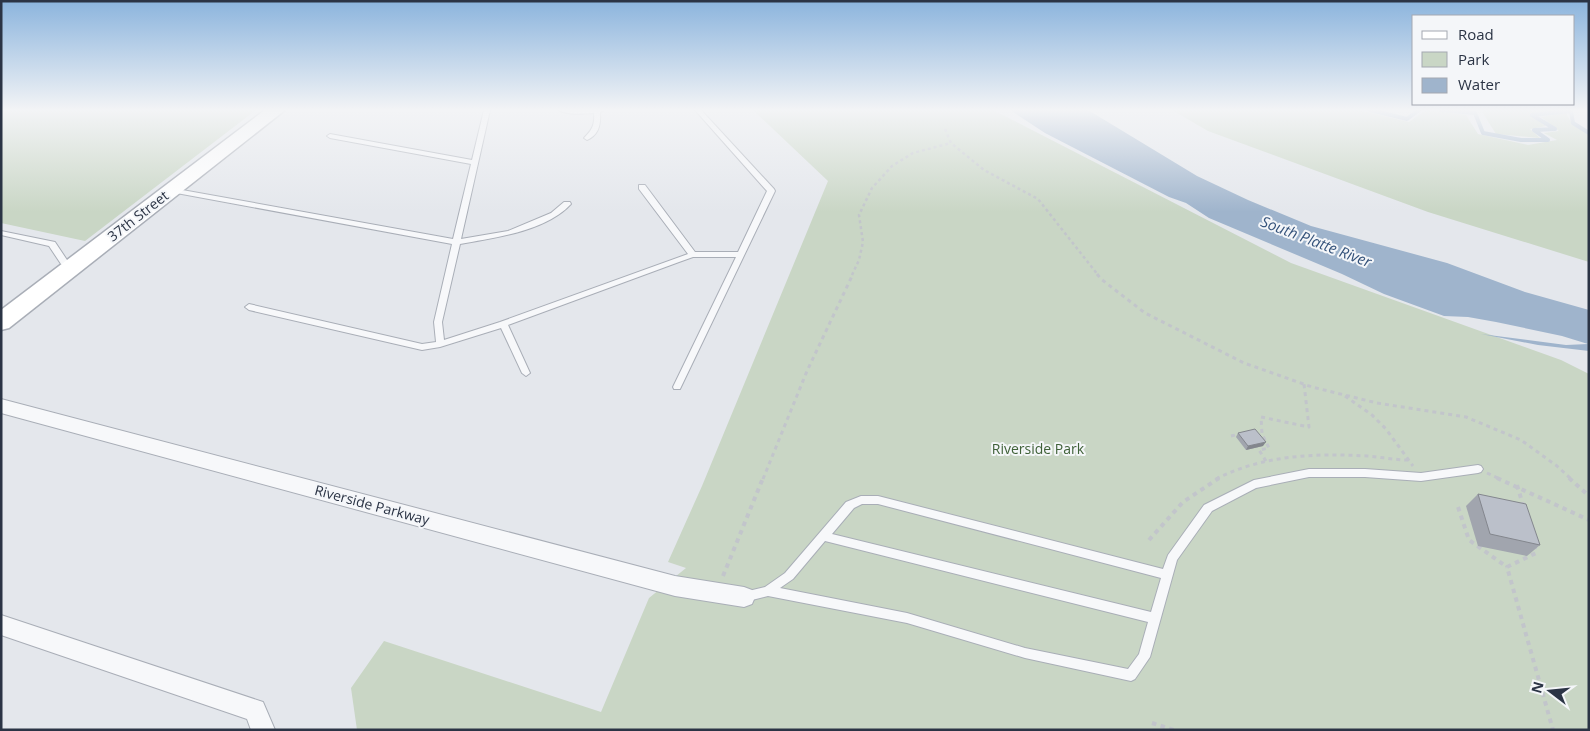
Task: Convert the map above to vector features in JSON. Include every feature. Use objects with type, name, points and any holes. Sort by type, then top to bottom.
[{"type":"main road","name":"37th Street","points":[[1,322],[231,144]]},
{"type":"street","name":"Riverside Parkway","points":[[1,406],[675,586],[744,597]]},
{"type":"street","points":[[1,626],[255,710],[263,730]]},
{"type":"lane","points":[[375,144],[474,162]]},
{"type":"lane","points":[[440,344],[438,322],[478,144]]},
{"type":"lane","points":[[677,388],[771,191],[729,144]]},
{"type":"lane","points":[[642,187],[693,255]]},
{"type":"lane","points":[[171,190],[456,242],[518,230],[554,215],[567,204]]},
{"type":"lane","points":[[1,233],[52,244],[64,262],[75,265]]},
{"type":"lane","points":[[250,307],[422,347],[440,344],[503,324],[693,255],[740,254]]},
{"type":"lane","points":[[503,324],[526,373]]},
{"type":"lane","points":[[768,590],[907,618],[1025,652],[1131,675],[1144,657],[1172,558],[1208,508],[1254,484],[1309,473],[1365,473],[1421,477],[1478,469]]},
{"type":"lane","points":[[744,597],[768,590],[789,576],[850,505],[861,500],[878,500],[1167,576]]},
{"type":"lane","points":[[823,536],[1155,618]]},
{"type":"path","points":[[722,579],[807,371],[859,260],[862,242],[859,215],[872,188],[892,166],[913,153],[944,144]]},
{"type":"path","points":[[953,144],[984,170],[1038,199],[1078,247],[1100,279],[1145,313],[1244,363],[1304,384],[1377,402],[1466,417],[1521,440],[1556,466],[1589,496]]},
{"type":"path","points":[[1266,461],[1259,450],[1269,448],[1262,429],[1261,417],[1309,427],[1304,384]]},
{"type":"path","points":[[1342,394],[1372,415],[1386,429],[1421,477]]},
{"type":"path","points":[[1254,431],[1262,429]]},
{"type":"path","points":[[1231,436],[1247,433]]},
{"type":"path","points":[[1478,469],[1517,485],[1589,520]]},
{"type":"path","points":[[1517,485],[1524,511]]},
{"type":"path","points":[[1458,507],[1469,540],[1507,566],[1553,730]]},
{"type":"path","points":[[1507,566],[1536,553],[1531,536]]},
{"type":"path","points":[[1152,723],[1174,730]]},
{"type":"green space","points":[[1,144],[211,144],[85,241],[1,223]]},
{"type":"green space","name":"Riverside Park","points":[[789,144],[1059,144],[1291,263],[1561,360],[1589,374],[1589,730],[357,730],[351,688],[384,641],[601,712],[649,598],[686,568],[668,562],[702,486],[828,181]]},
{"type":"green space","points":[[1244,144],[1589,144],[1589,262],[1428,212]]},
{"type":"water","name":"South Platte River","points":[[1067,144],[1144,144],[1197,176],[1311,226],[1447,263],[1525,292],[1589,310],[1589,351],[1538,345],[1481,334],[1566,345],[1588,344],[1562,336],[1496,322],[1468,317],[1444,316],[1384,294],[1342,274],[1209,218],[1186,203],[1169,197]]},
{"type":"building","points":[[1255,429],[1266,442],[1248,446],[1238,433]]},
{"type":"building","points":[[1478,494],[1526,504],[1540,545],[1490,534]]}]
